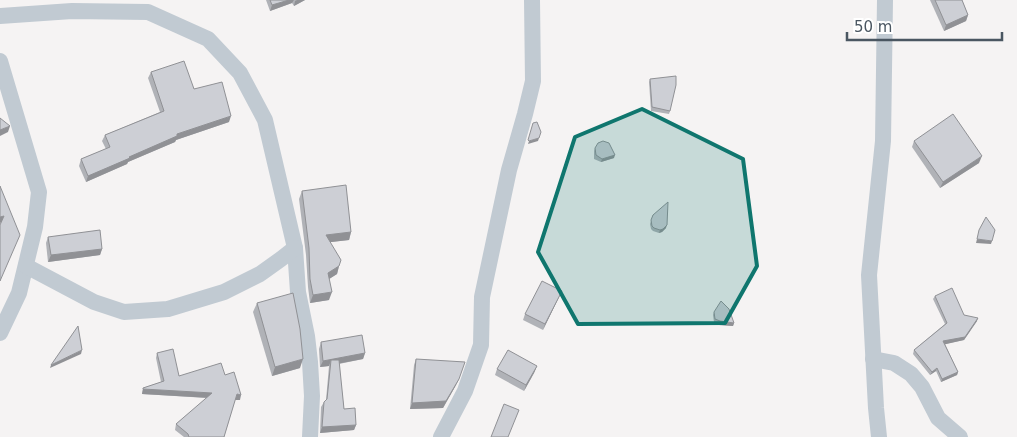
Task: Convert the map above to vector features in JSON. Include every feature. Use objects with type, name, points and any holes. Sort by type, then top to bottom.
[{"type":"street","points":[[441,437],[464,391],[480,345],[482,297],[509,170],[533,81],[532,0]]},
{"type":"street","points":[[879,437],[869,275],[883,141],[885,0]]},
{"type":"street","points":[[0,16],[72,11],[148,12],[208,39],[240,73],[266,120],[295,248],[298,292],[310,362],[312,396],[310,437]]},
{"type":"street","points":[[0,61],[39,192],[35,227],[19,293],[0,333]]},
{"type":"street","points":[[26,266],[94,302],[124,312],[168,309],[224,292],[260,274],[295,248]]},
{"type":"street","points":[[873,359],[894,363],[911,374],[922,387],[938,418],[960,437]]},
{"type":"highlighted area","points":[[642,109],[743,159],[757,266],[725,323],[578,324],[538,252],[575,137]]},
{"type":"building","points":[[270,0],[289,0],[272,5]]},
{"type":"building","points":[[935,0],[962,0],[968,15],[946,25]]},
{"type":"building","points":[[184,61],[194,89],[222,82],[231,116],[177,134],[177,136],[88,176],[81,159],[110,147],[105,135],[164,111],[151,72]]},
{"type":"building","points":[[676,76],[676,85],[670,111],[652,107],[650,79]]},
{"type":"building","points":[[953,114],[982,156],[943,182],[914,141]]},
{"type":"building","points":[[0,118],[10,126],[0,130]]},
{"type":"building","points":[[537,122],[541,132],[539,138],[529,141],[533,123]]},
{"type":"building","points":[[603,141],[609,143],[615,155],[602,159],[596,155],[595,148],[598,143]]},
{"type":"building","points":[[346,185],[351,232],[326,235],[341,260],[339,266],[328,273],[332,292],[313,295],[302,191]]},
{"type":"building","points":[[0,186],[20,235],[0,281],[0,225],[4,216],[0,217]]},
{"type":"building","points":[[668,202],[667,225],[660,230],[654,228],[651,220],[653,215]]},
{"type":"building","points":[[986,217],[995,230],[992,241],[977,239],[979,230]]},
{"type":"building","points":[[100,230],[102,249],[51,255],[48,237]]},
{"type":"building","points":[[542,281],[562,291],[545,324],[525,314]]},
{"type":"building","points":[[952,288],[964,315],[978,318],[965,337],[943,341],[958,372],[942,379],[937,368],[932,372],[914,350],[947,323],[935,296]]},
{"type":"building","points":[[293,293],[300,329],[303,359],[275,367],[257,303]]},
{"type":"building","points":[[721,301],[729,309],[734,323],[715,319],[714,312]]},
{"type":"building","points":[[78,326],[82,350],[51,365]]},
{"type":"building","points":[[362,335],[365,353],[323,361],[321,342]]},
{"type":"building","points":[[173,349],[179,376],[221,363],[225,375],[234,372],[241,395],[237,394],[224,437],[189,437],[176,424],[212,393],[143,389],[164,381],[157,353]]},
{"type":"building","points":[[508,350],[537,366],[526,385],[497,369]]},
{"type":"building","points":[[416,359],[465,362],[459,379],[446,401],[412,403]]},
{"type":"building","points":[[331,360],[339,360],[344,409],[355,408],[356,425],[322,427]]},
{"type":"building","points":[[504,404],[519,410],[508,437],[491,437]]}]
